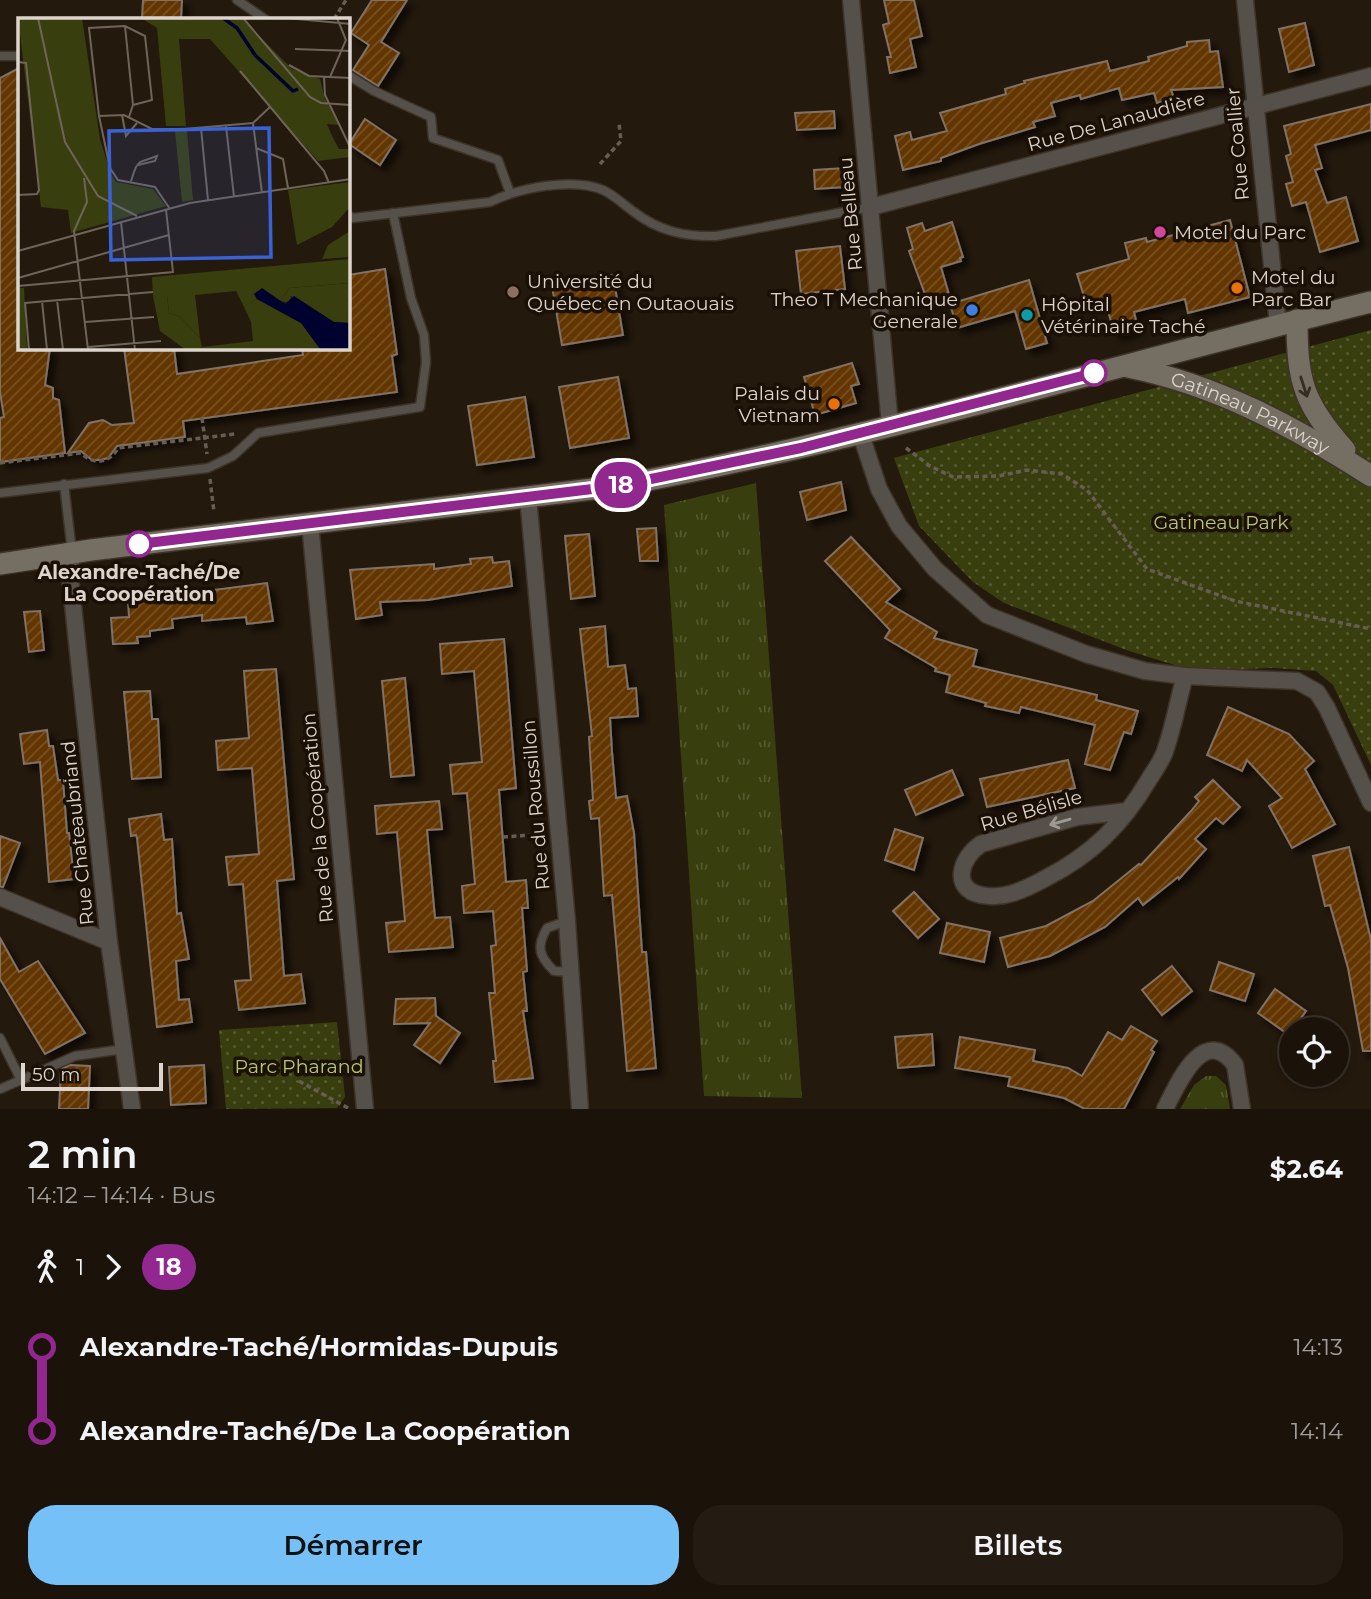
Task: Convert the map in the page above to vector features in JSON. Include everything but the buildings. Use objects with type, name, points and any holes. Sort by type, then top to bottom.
[{"type":"main road","points":[[0,564],[72,552],[528,497],[683,474],[890,425],[1371,302]]},
{"type":"main road","points":[[1288,322],[1309,401],[1317,419],[1367,473]]},
{"type":"main road","name":"Gatineau Parkway","points":[[1122,366],[1183,379],[1230,398],[1300,431],[1367,473]]},
{"type":"street","name":"Rue Belleau","points":[[851,0],[890,425]]},
{"type":"street","name":"Rue Coallier","points":[[1245,0],[1255,106],[1288,322]]},
{"type":"street","name":"Rue De Lanaudière","points":[[871,207],[1371,76]]},
{"type":"street","points":[[860,432],[879,489],[899,526],[935,569],[988,615],[1086,654],[1145,671],[1185,677],[1297,681],[1317,692],[1343,738],[1371,803]]},
{"type":"street","name":"Rue du Roussillon","points":[[528,497],[567,921],[580,1109]]},
{"type":"street","name":"Rue de la Coopération","points":[[310,523],[365,1109]]},
{"type":"street","name":"Rue Chateaubriand","points":[[72,552],[70,577],[109,942],[132,1109]]},
{"type":"street","name":"Rue Bélisle","points":[[1127,811],[1077,817],[981,844],[968,852],[962,863],[962,875],[975,894],[989,897],[1007,895],[1031,886],[1093,851],[1109,836],[1127,811],[1165,751],[1185,677]]},
{"type":"street","points":[[0,897],[109,942]]},
{"type":"street","points":[[1165,1109],[1189,1064],[1206,1052],[1220,1052],[1235,1065],[1242,1109]]},
{"type":"lane","points":[[237,0],[264,18]]},
{"type":"lane","points":[[0,56],[18,56]]},
{"type":"lane","points":[[350,76],[374,92],[431,117],[433,138],[498,160],[510,193]]},
{"type":"lane","points":[[350,216],[490,202],[510,193],[590,187],[604,191],[657,227],[692,237],[716,236],[871,207]]},
{"type":"lane","points":[[0,493],[208,468],[233,456],[258,433],[420,407],[426,362],[424,335],[411,298],[393,213]]},
{"type":"lane","points":[[64,484],[72,552]]},
{"type":"lane","points":[[567,921],[547,928],[539,942],[541,957],[554,971],[570,972]]},
{"type":"lane","points":[[0,1038],[22,1080]]},
{"type":"lane","points":[[0,1089],[75,1056],[124,1049]]},
{"type":"path","points":[[335,18],[346,0]]},
{"type":"path","points":[[600,164],[621,141],[619,123]]},
{"type":"path","points":[[202,418],[207,460]]},
{"type":"path","points":[[0,463],[81,453],[90,461],[104,461],[118,449],[204,437],[258,433]]},
{"type":"path","points":[[906,448],[930,466],[953,477],[998,475],[1027,470],[1062,474],[1087,490],[1147,569],[1235,601],[1371,629]]},
{"type":"path","points":[[209,479],[214,512]]},
{"type":"path","points":[[503,837],[546,834]]},
{"type":"path","points":[[299,1081],[350,1109]]},
{"type":"green space","name":"Gatineau Park","points":[[1371,330],[1371,765],[1333,685],[1316,671],[1274,668],[1194,671],[1129,651],[1004,603],[973,582],[919,526],[894,458]]},
{"type":"green space","points":[[756,483],[802,1098],[704,1096],[664,505]]},
{"type":"green space","name":"Parc Pharand","points":[[337,1022],[345,1097],[337,1108],[226,1109],[219,1030]]},
{"type":"green space","points":[[1206,1076],[1216,1076],[1226,1085],[1230,1109],[1180,1109],[1194,1085]]},
{"type":"bus line","name":"18","points":[[139,544],[617,486],[801,448],[1094,373]]},
{"type":"place","name":"Motel du Parc","points":[[1160,232]]},
{"type":"place","name":"Motel du Parc Bar","points":[[1237,288]]},
{"type":"place","name":"Université du Québec en Outaouais","points":[[513,292]]},
{"type":"place","name":"Theo T Mechanique Generale","points":[[972,310]]},
{"type":"place","name":"Hôpital Vétérinaire Taché","points":[[1027,315]]},
{"type":"place","name":"Palais du Vietnam","points":[[834,404]]},
{"type":"place","name":"Alexandre-Taché/De La Coopération","points":[[139,544]]}]
